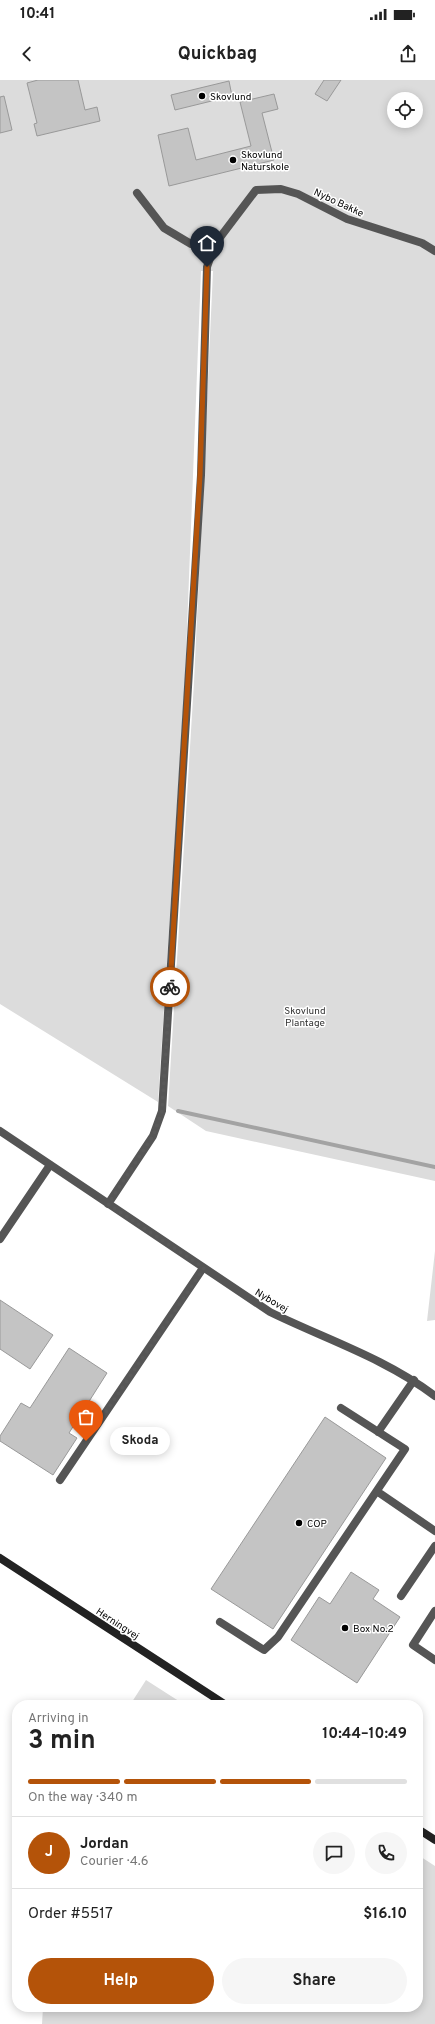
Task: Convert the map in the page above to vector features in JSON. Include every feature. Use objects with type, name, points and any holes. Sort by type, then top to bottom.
[{"type":"main road","name":"Herningvej","points":[[0,1558],[218,1700]]},
{"type":"main road","points":[[423,1832],[435,1840]]},
{"type":"street","name":"Nybo Bakke","points":[[108,1204],[153,1136],[162,1111],[200,475],[207,267],[215,244],[256,190],[281,189],[298,194],[347,219],[422,243],[435,251]]},
{"type":"street","points":[[137,193],[164,228],[192,244]]},
{"type":"street","name":"Nybovej","points":[[0,1131],[270,1312],[378,1360],[414,1380],[435,1396]]},
{"type":"street","points":[[0,1239],[50,1165]]},
{"type":"street","points":[[60,1480],[204,1268]]},
{"type":"street","points":[[378,1432],[414,1380]]},
{"type":"street","points":[[220,1622],[264,1650],[278,1637],[378,1492],[405,1449],[341,1408]]},
{"type":"street","points":[[378,1492],[435,1531]]},
{"type":"street","points":[[401,1596],[435,1546]]},
{"type":"street","points":[[435,1611],[413,1645],[435,1660]]},
{"type":"green space","name":"Skovlund Plantage","points":[[0,80],[435,80],[435,1181],[206,1131],[168,1106],[194,682],[213,271],[201,271],[185,680],[158,1102],[0,1004]]},
{"type":"green space","points":[[435,1251],[435,1320],[427,1321]]},
{"type":"green space","points":[[146,1680],[177,1700],[133,1700]]},
{"type":"green space","points":[[423,1858],[435,1866],[435,2024],[42,2024],[43,2012],[423,2012]]},
{"type":"building","points":[[38,80],[78,80],[85,110],[97,107],[100,121],[37,136],[34,124],[37,123],[27,83]]},
{"type":"building","points":[[324,80],[341,80],[327,101],[315,94]]},
{"type":"building","name":"Skovlund","points":[[229,81],[232,96],[175,110],[171,95]]},
{"type":"building","points":[[274,94],[278,109],[262,113],[274,160],[169,186],[158,135],[188,128],[196,160],[251,146],[240,102]]},
{"type":"building","points":[[4,96],[12,130],[0,133],[0,97]]},
{"type":"building","points":[[0,1300],[53,1335],[30,1369],[0,1349]]},
{"type":"building","points":[[69,1348],[107,1373],[69,1433],[77,1438],[53,1475],[0,1441],[0,1436],[21,1403],[30,1408]]},
{"type":"building","name":"COP","points":[[325,1417],[386,1458],[273,1629],[211,1589]]},
{"type":"building","name":"Box No.2","points":[[351,1572],[379,1590],[373,1599],[400,1617],[357,1683],[291,1640],[319,1597],[330,1604]]},
{"type":"waterway","points":[[178,1111],[435,1167]]},
{"type":"way so far","points":[[86,1441],[190,1285],[204,1268],[108,1204],[153,1136],[162,1111],[170,987]]},
{"type":"place","name":"Skovlund","points":[[202,96]]},
{"type":"place","name":"Skovlund Naturskole","points":[[233,160]]},
{"type":"place","name":"Skoda","points":[[86,1441]]},
{"type":"place","name":"COP","points":[[299,1523]]},
{"type":"place","name":"Box No.2","points":[[345,1628]]},
{"type":"route","points":[[170,987],[200,475],[207,267]]}]
